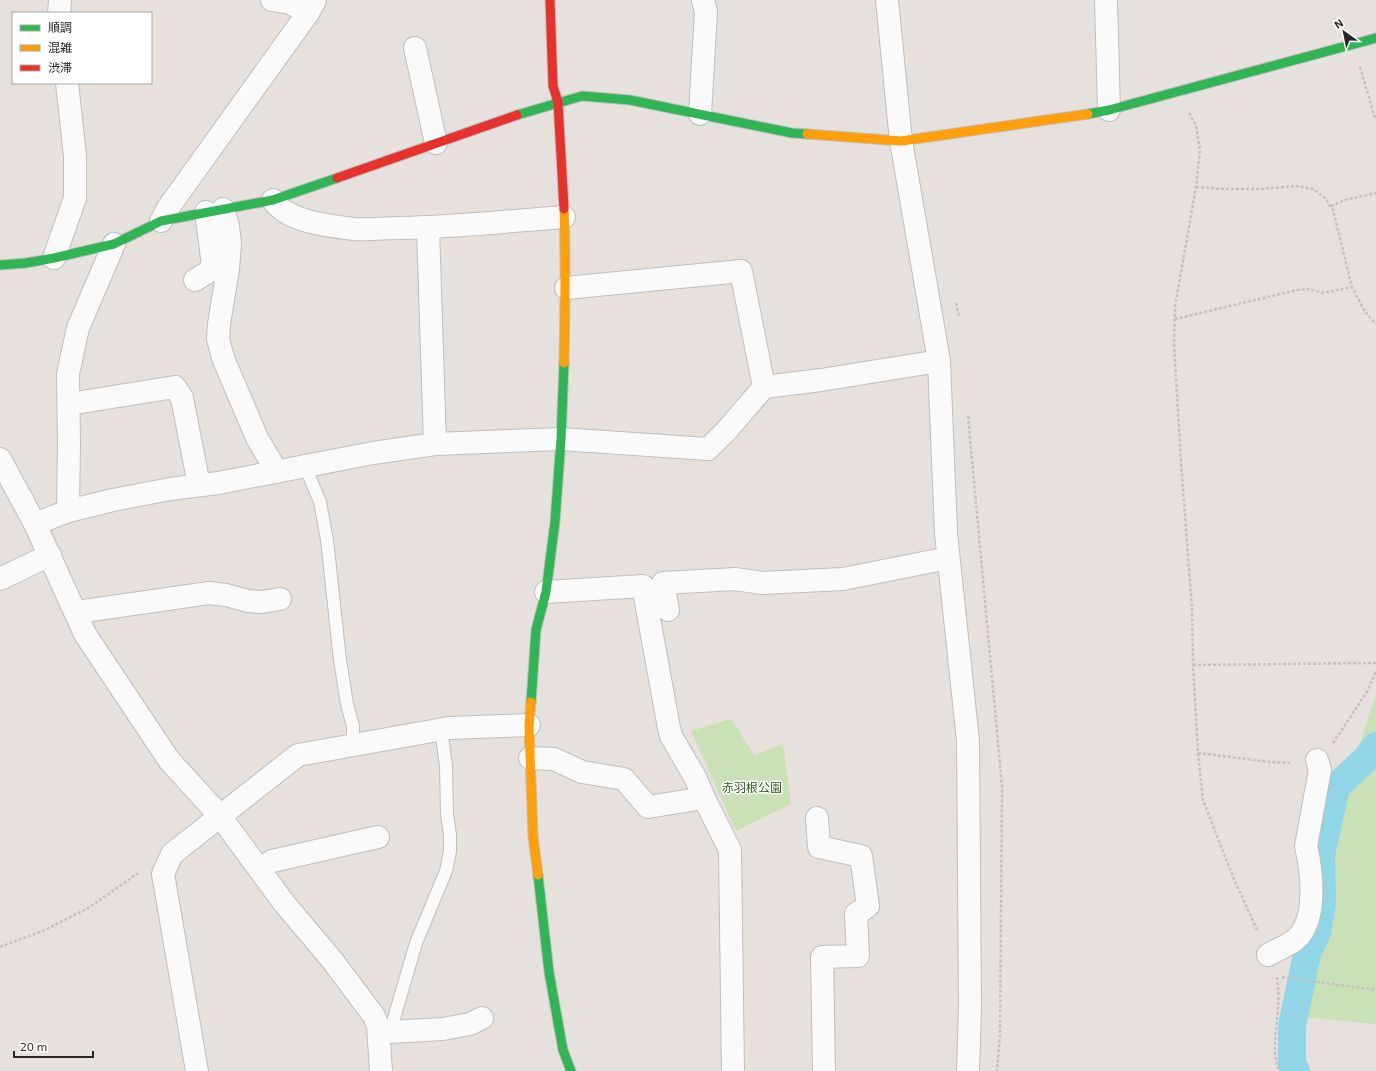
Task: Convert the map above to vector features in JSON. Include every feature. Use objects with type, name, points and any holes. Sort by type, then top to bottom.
[{"type":"street","points":[[59,12],[60,0]]},
{"type":"street","points":[[162,221],[168,208],[311,7],[272,0]]},
{"type":"street","points":[[550,0],[552,86],[558,102],[566,288],[561,439],[555,522],[546,592],[536,630],[529,725],[533,836],[549,972],[563,1050],[571,1071]]},
{"type":"street","points":[[700,114],[706,12],[703,0]]},
{"type":"street","points":[[887,0],[901,141],[939,361],[946,533],[968,741],[970,1006],[968,1071]]},
{"type":"street","points":[[1106,0],[1109,110]]},
{"type":"street","points":[[0,265],[26,263],[54,258],[114,244],[162,221],[273,200],[436,143],[558,102],[582,96],[630,100],[792,133],[901,141],[1066,118],[1109,110],[1376,38]]},
{"type":"street","points":[[415,48],[436,143]]},
{"type":"street","points":[[54,258],[75,198],[75,156],[67,84]]},
{"type":"street","points":[[273,200],[285,213],[305,221],[355,229],[428,228],[564,217]]},
{"type":"street","points":[[195,280],[208,272],[212,266],[215,210]]},
{"type":"street","points":[[215,210],[228,226],[230,243],[228,269],[218,339],[223,358],[257,438],[278,472]]},
{"type":"street","points":[[428,228],[436,444]]},
{"type":"street","points":[[68,510],[68,374],[78,328],[114,244]]},
{"type":"street","points":[[566,288],[742,271],[764,387]]},
{"type":"street","points":[[34,524],[68,510],[113,500],[170,489],[218,483],[373,453],[436,444],[561,439],[708,449],[727,430],[764,387],[821,380],[939,361]]},
{"type":"street","points":[[69,404],[175,387],[182,398],[199,485]]},
{"type":"street","points":[[0,459],[50,555],[86,634],[169,760],[220,816],[284,903],[332,960],[374,1016],[378,1026],[385,1035],[381,1071]]},
{"type":"street","points":[[0,579],[50,555]]},
{"type":"street","points":[[668,610],[663,583],[735,579],[762,583],[843,579],[948,558]]},
{"type":"street","points":[[546,592],[643,586],[671,736],[696,779],[730,850],[733,1071]]},
{"type":"street","points":[[77,614],[84,611],[209,593],[226,595],[248,601],[261,602],[280,599]]},
{"type":"street","points":[[197,1071],[164,874],[172,854],[298,755],[449,728],[529,725]]},
{"type":"street","points":[[530,758],[554,759],[582,772],[624,779],[648,807],[704,798]]},
{"type":"street","points":[[1268,955],[1295,940],[1304,929],[1309,918],[1311,892],[1309,858],[1306,846],[1320,770],[1317,760]]},
{"type":"street","points":[[817,818],[819,847],[861,856],[868,906],[856,914],[858,956],[822,957],[824,1071]]},
{"type":"street","points":[[260,870],[272,861],[378,836]]},
{"type":"street","points":[[385,1035],[443,1029],[470,1024],[482,1018]]},
{"type":"lane","points":[[305,466],[320,502],[327,540],[340,660],[347,704],[353,726],[353,745]]},
{"type":"lane","points":[[385,1035],[416,943],[446,871],[450,851],[450,835],[447,814],[446,766],[442,729]]},
{"type":"path","points":[[1353,43],[1375,118]]},
{"type":"path","points":[[1177,92],[1196,126],[1200,150],[1196,187],[1175,306],[1174,344],[1192,608],[1193,665],[1198,753],[1203,800],[1233,877],[1277,977],[1278,1008],[1275,1038],[1275,1061],[1279,1071]]},
{"type":"path","points":[[1196,187],[1260,189],[1296,186],[1313,189],[1324,198],[1331,207],[1352,287],[1365,312],[1376,324]]},
{"type":"path","points":[[1331,207],[1345,200],[1376,193]]},
{"type":"path","points":[[1175,319],[1298,290],[1309,289],[1323,293],[1352,287]]},
{"type":"path","points":[[1193,665],[1376,663]]},
{"type":"path","points":[[0,947],[45,930],[90,907],[138,872]]},
{"type":"path","points":[[1286,976],[1376,990]]},
{"type":"green space","points":[[1376,695],[1376,1024],[1302,1017],[1352,766]]},
{"type":"green space","name":"赤羽根公園","points":[[731,719],[754,755],[783,744],[791,804],[736,831],[691,731]]},
{"type":"waterway","points":[[1296,1071],[1292,1064],[1292,1026],[1307,954],[1317,932],[1322,904],[1321,855],[1336,787],[1367,758],[1376,746]]},
{"type":"traffic: fast","points":[[1088,114],[1109,110],[1376,38]]},
{"type":"traffic: fast","points":[[517,115],[582,96],[630,100],[792,133],[807,134]]},
{"type":"traffic: fast","points":[[0,265],[26,263],[54,258],[114,244],[161,221],[273,200],[337,178]]},
{"type":"traffic: fast","points":[[531,702],[536,630],[546,592],[555,522],[561,439],[564,363]]},
{"type":"traffic: fast","points":[[538,875],[549,972],[563,1050],[571,1071]]},
{"type":"traffic: slow","points":[[807,134],[901,141],[1088,114]]},
{"type":"traffic: slow","points":[[564,209],[564,363]]},
{"type":"traffic: slow","points":[[531,702],[529,725],[533,836],[538,875]]},
{"type":"traffic: jam","points":[[550,0],[553,86],[558,102],[564,209]]},
{"type":"traffic: jam","points":[[337,178],[517,115]]}]
